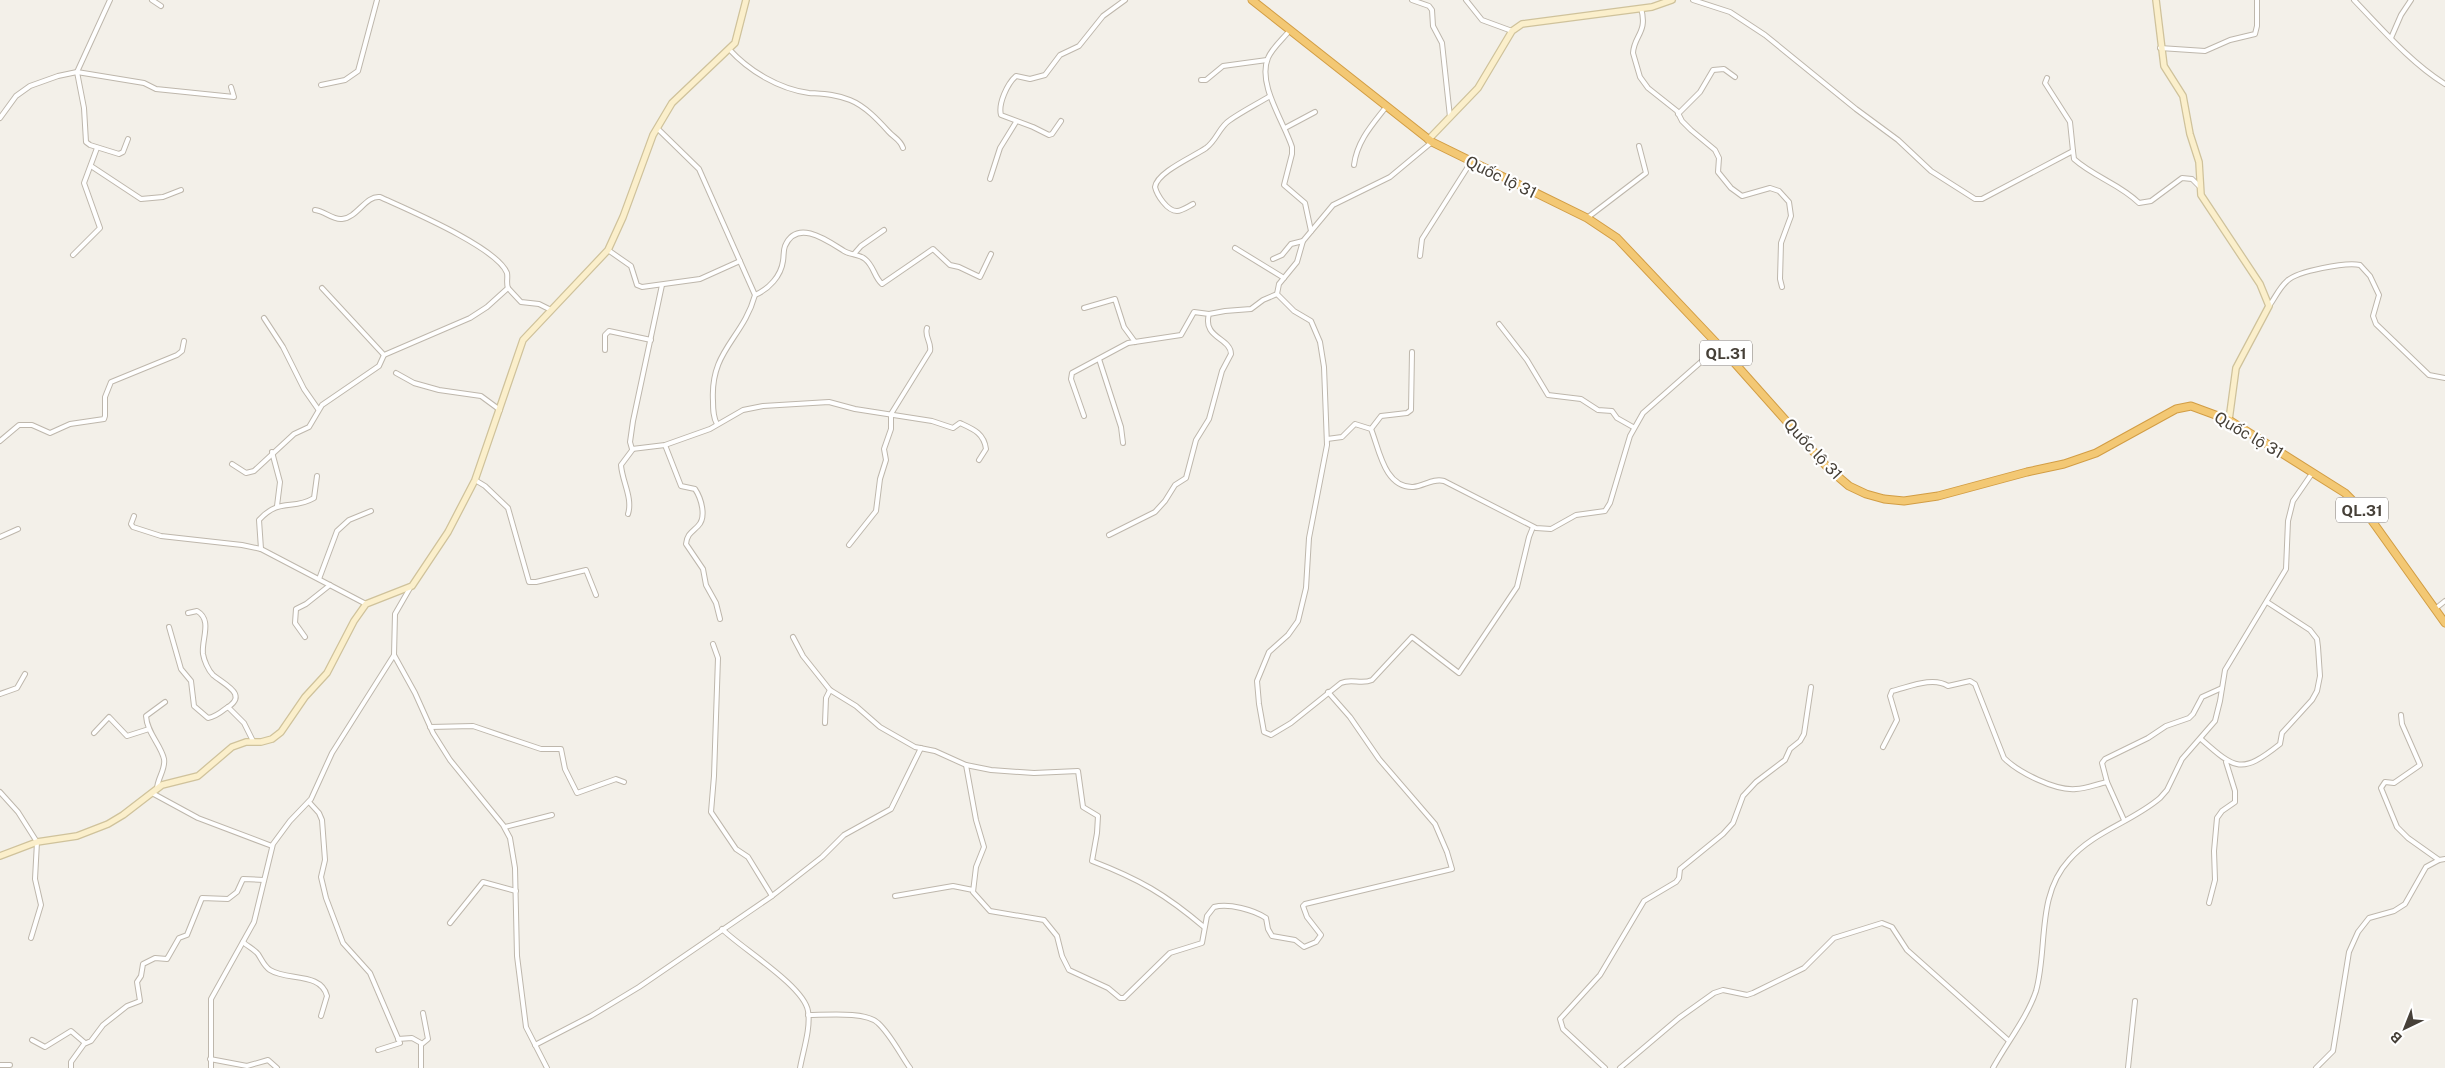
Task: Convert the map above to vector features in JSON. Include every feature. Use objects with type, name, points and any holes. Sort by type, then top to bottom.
[{"type":"highway","name":"Quốc lộ 31","points":[[1252,0],[1430,141],[1587,218],[1629,248],[1838,477],[1849,486],[1884,499],[1904,501],[1938,496],[2064,464],[2096,453],[2183,406],[2198,408],[2229,420],[2345,493],[2370,518],[2445,623]]},
{"type":"street","points":[[110,0],[77,72],[84,108],[86,140],[90,145],[98,148],[121,153],[128,139]]},
{"type":"street","points":[[152,0],[160,6]]},
{"type":"street","points":[[321,85],[345,80],[358,71],[378,0]]},
{"type":"street","points":[[547,1068],[526,1027],[517,956],[513,849],[505,827],[453,764],[430,727],[415,693],[394,655],[395,614],[410,588],[448,532],[475,480],[521,344],[608,250],[623,217],[637,176],[657,128],[672,103],[738,39],[746,0]]},
{"type":"street","points":[[1062,121],[1050,135],[1033,127],[1002,117],[999,112],[1005,93],[1014,76],[1030,80],[1045,75],[1060,55],[1079,46],[1102,16],[1125,0]]},
{"type":"street","points":[[1412,0],[1429,6],[1432,10],[1433,26],[1442,43],[1450,117]]},
{"type":"street","points":[[1466,0],[1482,20],[1512,31]]},
{"type":"street","points":[[1277,294],[1278,286],[1297,262],[1303,241],[1333,205],[1390,177],[1409,164],[1478,88],[1512,31],[1525,23],[1641,8],[1672,0]]},
{"type":"street","points":[[1693,0],[1730,12],[1766,35],[1856,110],[1898,140],[1931,171],[1971,198],[1982,198],[2073,151]]},
{"type":"street","points":[[2156,0],[2160,48],[2167,74],[2183,96],[2190,134],[2199,162],[2200,187],[2204,203],[2260,284],[2269,306]]},
{"type":"street","points":[[2160,48],[2205,51],[2230,40],[2251,36],[2255,34],[2257,26],[2257,0]]},
{"type":"street","points":[[2354,0],[2433,77],[2445,84]]},
{"type":"street","points":[[2391,38],[2401,15],[2411,0]]},
{"type":"street","points":[[1641,8],[1644,18],[1641,34],[1633,50],[1636,64],[1648,88],[1678,114],[1685,125],[1715,150],[1719,158],[1718,172],[1731,188],[1742,196],[1770,188],[1786,196],[1792,210],[1790,222],[1781,243],[1780,279],[1782,287]]},
{"type":"street","points":[[1290,30],[1267,60],[1266,75],[1270,96],[1285,128],[1292,150],[1284,185],[1304,203],[1311,231]]},
{"type":"street","points":[[729,49],[749,67],[770,81],[807,92],[826,93],[855,103],[879,120],[901,142],[903,148]]},
{"type":"street","points":[[1201,80],[1206,80],[1223,66],[1267,60]]},
{"type":"street","points":[[1678,114],[1700,92],[1713,70],[1724,69],[1735,77]]},
{"type":"street","points":[[0,118],[16,96],[30,86],[58,76],[77,72],[144,82],[156,89],[213,94],[229,98],[234,97],[231,87]]},
{"type":"street","points":[[2047,78],[2045,83],[2070,122],[2074,159],[2092,173],[2126,191],[2139,203],[2151,201],[2182,178],[2192,179],[2200,187]]},
{"type":"street","points":[[1193,204],[1179,211],[1174,210],[1158,196],[1155,187],[1157,181],[1187,158],[1212,143],[1218,137],[1221,128],[1230,120],[1270,96]]},
{"type":"street","points":[[1354,165],[1356,150],[1370,126],[1386,107]]},
{"type":"street","points":[[1285,128],[1315,112]]},
{"type":"street","points":[[990,179],[1000,148],[1016,122]]},
{"type":"street","points":[[657,128],[699,169],[755,295]]},
{"type":"street","points":[[1587,218],[1646,174],[1639,146]]},
{"type":"street","points":[[73,255],[100,228],[84,183],[98,148]]},
{"type":"street","points":[[1420,256],[1422,240],[1471,162]]},
{"type":"street","points":[[91,166],[141,199],[163,197],[181,190]]},
{"type":"street","points":[[315,210],[336,218],[345,218],[373,198],[380,197],[444,226],[486,252],[506,272],[508,288],[523,304],[539,304],[551,310]]},
{"type":"street","points":[[854,254],[861,246],[884,230]]},
{"type":"street","points":[[717,424],[712,392],[714,372],[723,352],[742,325],[755,295],[778,276],[783,264],[785,245],[798,233],[824,237],[846,253],[863,257],[870,264],[878,280],[884,284],[934,249],[950,265],[980,277],[991,254]]},
{"type":"street","points":[[1273,259],[1282,255],[1291,244],[1303,241]]},
{"type":"street","points":[[1235,248],[1284,278]]},
{"type":"street","points":[[608,250],[631,266],[638,286],[662,285],[668,282],[681,283],[700,279],[740,262]]},
{"type":"street","points":[[2229,420],[2236,368],[2269,306],[2281,288],[2295,276],[2332,267],[2360,265],[2370,276],[2379,295],[2373,316],[2376,324],[2429,375],[2445,378]]},
{"type":"street","points":[[634,449],[630,442],[662,285]]},
{"type":"street","points":[[322,288],[384,355]]},
{"type":"street","points":[[232,464],[242,472],[249,473],[294,434],[309,427],[316,418],[318,410],[377,368],[384,355],[470,318],[487,307],[508,288]]},
{"type":"street","points":[[1084,416],[1076,396],[1071,375],[1118,347],[1135,342],[1179,336],[1184,332],[1193,312],[1209,314],[1251,309],[1263,300],[1277,294]]},
{"type":"street","points":[[1277,294],[1294,311],[1311,321],[1320,342],[1324,367],[1327,439],[1320,489],[1308,538],[1306,588],[1300,615],[1292,630],[1267,655],[1257,681],[1264,732],[1268,735],[1274,734],[1334,686],[1347,680],[1366,683],[1372,680],[1412,637],[1459,673],[1517,587],[1533,526]]},
{"type":"street","points":[[1084,308],[1115,300],[1124,327],[1135,342]]},
{"type":"street","points":[[1109,535],[1155,512],[1166,501],[1175,485],[1184,480],[1188,475],[1196,440],[1209,418],[1222,371],[1231,354],[1227,344],[1212,333],[1208,323],[1209,314]]},
{"type":"street","points":[[264,318],[281,343],[304,389],[318,410]]},
{"type":"street","points":[[1499,324],[1527,360],[1548,395],[1582,399],[1598,410],[1612,411],[1622,421],[1633,427]]},
{"type":"street","points":[[848,544],[876,511],[880,479],[886,460],[884,449],[891,428],[891,414],[930,351],[931,346],[925,333],[927,328]]},
{"type":"street","points":[[605,350],[605,335],[609,331],[651,340]]},
{"type":"street","points":[[0,440],[18,425],[32,425],[50,433],[70,424],[104,419],[106,416],[104,397],[112,382],[177,355],[182,350],[184,341]]},
{"type":"street","points":[[1371,429],[1386,470],[1400,482],[1412,487],[1436,480],[1444,480],[1533,526],[1551,528],[1576,515],[1605,511],[1610,503],[1633,427],[1658,398],[1720,346]]},
{"type":"street","points":[[1371,429],[1381,416],[1407,413],[1411,410],[1412,352]]},
{"type":"street","points":[[1099,359],[1121,427],[1123,443]]},
{"type":"street","points":[[396,373],[414,384],[439,390],[482,396],[500,410]]},
{"type":"street","points":[[628,514],[631,505],[623,482],[621,465],[634,449],[665,445],[710,429],[738,412],[752,407],[829,402],[932,421],[952,428],[960,423],[976,430],[984,438],[986,446],[979,460]]},
{"type":"street","points":[[1327,439],[1342,437],[1355,424],[1371,429]]},
{"type":"street","points":[[665,445],[681,486],[695,489],[700,501],[703,513],[698,526],[690,531],[686,544],[703,569],[706,585],[716,603],[720,619]]},
{"type":"street","points":[[272,452],[280,482],[277,506]]},
{"type":"street","points":[[1993,1068],[2008,1040],[2027,1012],[2036,990],[2046,915],[2056,877],[2082,846],[2160,798],[2170,785],[2182,759],[2215,721],[2225,670],[2286,568],[2288,521],[2293,501],[2313,472]]},
{"type":"street","points":[[261,549],[258,522],[277,506],[306,502],[314,498],[317,476]]},
{"type":"street","points":[[475,480],[485,486],[508,508],[529,582],[586,570],[596,595]]},
{"type":"street","points":[[319,579],[337,530],[349,520],[371,511]]},
{"type":"street","points":[[134,516],[131,524],[134,527],[161,536],[242,544],[261,549],[366,604]]},
{"type":"street","points":[[0,537],[18,529]]},
{"type":"street","points":[[305,637],[295,623],[296,609],[330,586]]},
{"type":"street","points":[[0,856],[37,842],[77,836],[116,820],[162,785],[198,776],[226,751],[253,742],[272,739],[287,725],[302,700],[330,668],[346,636],[366,604],[410,588]]},
{"type":"street","points":[[2435,609],[2445,601]]},
{"type":"street","points":[[2226,762],[2253,763],[2280,744],[2282,733],[2312,700],[2320,682],[2318,647],[2314,635],[2267,602]]},
{"type":"street","points":[[169,627],[180,669],[191,681],[194,706],[208,718],[234,703],[234,693],[210,672],[204,657],[203,645],[206,631],[202,616],[197,611],[188,613]]},
{"type":"street","points":[[793,637],[803,656],[830,690],[856,706],[880,727],[921,748],[935,751],[966,764],[1008,772],[1078,771],[1083,807],[1098,816],[1098,833],[1092,861],[1132,877],[1153,889],[1179,906],[1204,927]]},
{"type":"street","points":[[713,644],[718,658],[714,776],[710,810],[730,842],[748,857],[772,896]]},
{"type":"street","points":[[211,1068],[211,999],[255,919],[272,846],[290,821],[309,802],[332,753],[394,655]]},
{"type":"street","points":[[0,694],[17,688],[25,674]]},
{"type":"street","points":[[1883,747],[1897,720],[1890,696],[1892,691],[1935,682],[1942,682],[1948,686],[1970,681],[1975,684],[2004,758],[2016,769],[2068,789],[2076,790],[2107,782]]},
{"type":"street","points":[[1605,1068],[1563,1029],[1560,1019],[1600,975],[1644,902],[1676,882],[1679,878],[1680,868],[1724,834],[1733,823],[1743,796],[1756,782],[1785,760],[1790,749],[1800,741],[1804,734],[1810,687]]},
{"type":"street","points":[[2124,820],[2107,782],[2102,763],[2105,759],[2148,738],[2166,726],[2189,718],[2202,697],[2222,688]]},
{"type":"street","points":[[825,723],[826,698],[830,690]]},
{"type":"street","points":[[895,896],[953,886],[974,890],[990,911],[1044,920],[1057,936],[1062,956],[1069,970],[1108,988],[1121,998],[1126,997],[1170,953],[1202,943],[1207,916],[1214,907],[1232,906],[1264,917],[1272,936],[1295,940],[1301,946],[1307,947],[1316,942],[1321,934],[1306,915],[1303,906],[1305,904],[1452,869],[1435,824],[1399,779],[1379,759],[1350,717],[1328,692]]},
{"type":"street","points":[[154,791],[164,766],[164,759],[149,729],[146,716],[165,702]]},
{"type":"street","points":[[228,707],[244,723],[253,742]]},
{"type":"street","points":[[2402,715],[2402,724],[2420,765],[2394,783],[2385,782],[2381,788],[2398,827],[2408,838],[2439,860]]},
{"type":"street","points":[[94,733],[109,717],[127,736],[149,729]]},
{"type":"street","points":[[430,727],[473,726],[541,749],[561,749],[565,769],[577,793],[616,780],[624,782]]},
{"type":"street","points":[[2201,738],[2226,762],[2236,796],[2235,802],[2222,811],[2217,818],[2214,851],[2215,880],[2209,903]]},
{"type":"street","points":[[535,1046],[618,1000],[772,896],[822,857],[844,835],[893,807],[921,748]]},
{"type":"street","points":[[966,764],[976,820],[984,847],[976,866],[974,890]]},
{"type":"street","points":[[154,791],[198,818],[272,846]]},
{"type":"street","points":[[0,792],[32,830],[37,842],[35,879],[40,905],[31,938]]},
{"type":"street","points":[[309,802],[319,813],[322,820],[325,860],[321,877],[326,898],[343,943],[370,974],[398,1039],[399,1044],[378,1050]]},
{"type":"street","points":[[505,827],[552,815]]},
{"type":"street","points":[[2316,1068],[2333,1051],[2348,959],[2358,932],[2369,918],[2394,911],[2405,904],[2426,867],[2445,859]]},
{"type":"street","points":[[71,1068],[71,1062],[86,1042],[91,1041],[103,1025],[127,1006],[140,1001],[137,982],[141,976],[143,964],[155,958],[167,959],[179,938],[187,935],[202,898],[228,899],[236,892],[242,879],[264,880]]},
{"type":"street","points":[[450,923],[483,882],[516,890]]},
{"type":"street","points":[[1620,1068],[1679,1018],[1714,993],[1723,990],[1747,995],[1753,993],[1804,968],[1834,938],[1882,923],[1892,926],[1907,950],[2008,1040]]},
{"type":"street","points":[[722,929],[742,947],[776,972],[805,1002],[808,1015],[800,1068]]},
{"type":"street","points":[[243,942],[256,952],[269,970],[284,976],[308,978],[324,989],[327,996],[321,1016]]},
{"type":"street","points":[[2128,1068],[2135,1001]]},
{"type":"street","points":[[421,1068],[422,1044],[428,1039],[423,1014]]},
{"type":"street","points":[[808,1015],[872,1018],[882,1027],[910,1068]]},
{"type":"street","points":[[32,1040],[44,1046],[71,1031],[86,1042]]},
{"type":"street","points":[[398,1039],[412,1038],[422,1044]]},
{"type":"street","points":[[210,1059],[247,1066],[268,1060],[277,1068]]},
{"type":"street","points":[[0,1065],[10,1065]]}]
